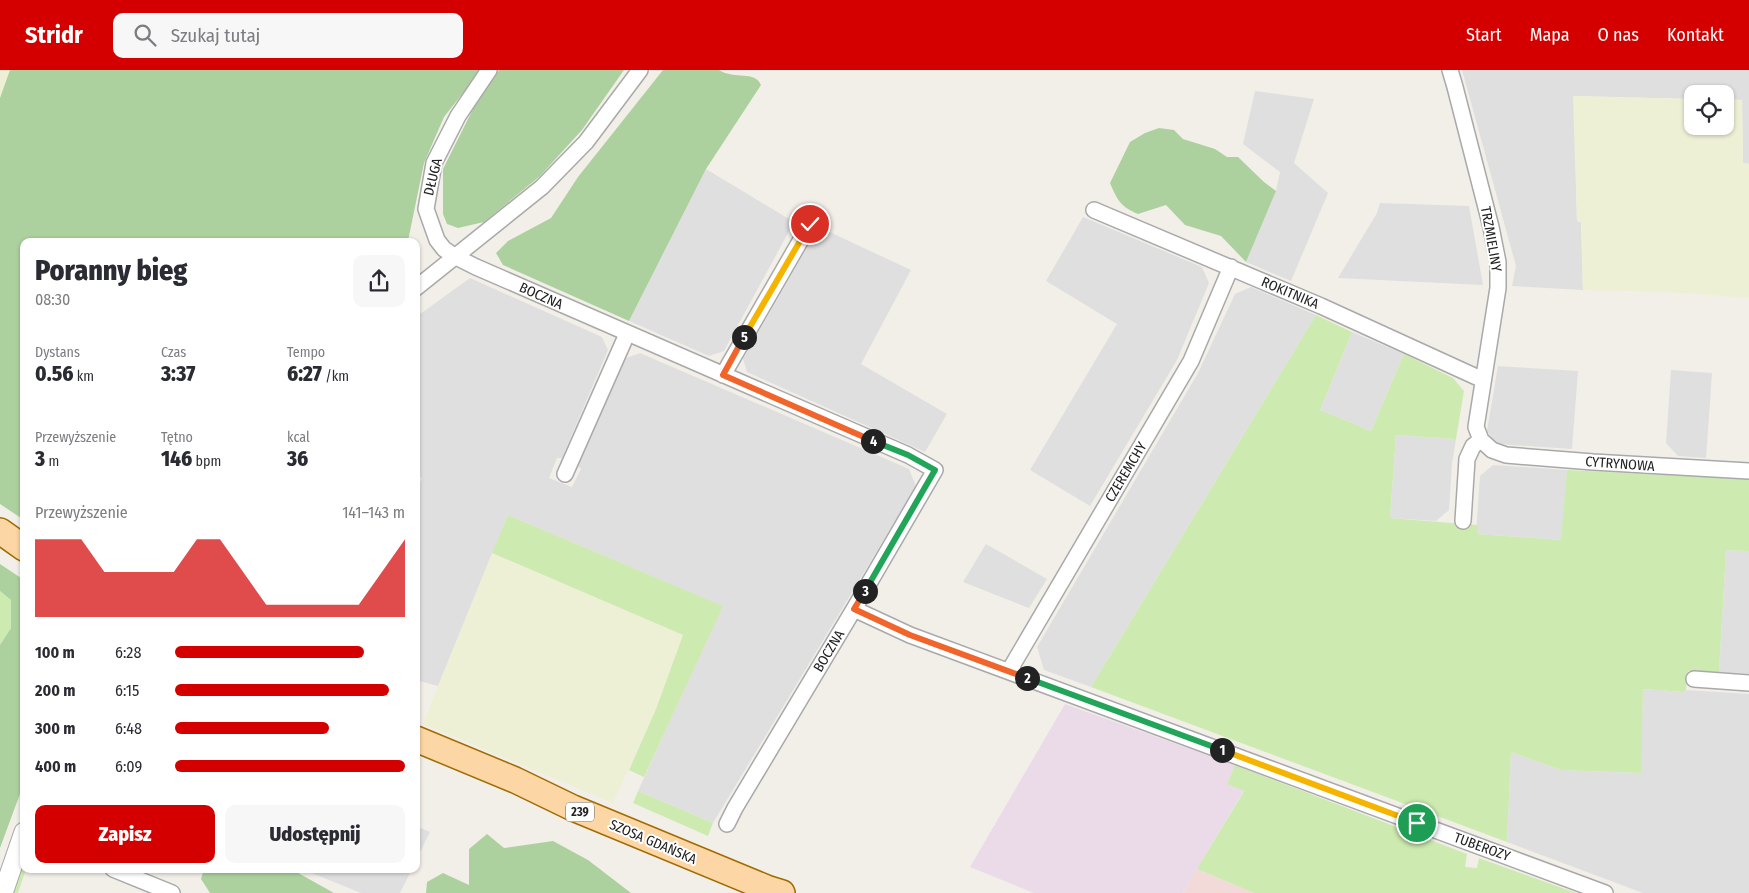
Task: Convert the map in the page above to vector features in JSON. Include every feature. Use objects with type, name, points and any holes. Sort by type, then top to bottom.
[{"type":"main road","points":[[0,531],[20,545]]},
{"type":"main road","name":"SZOSA GDAŃSKA","points":[[420,741],[515,780],[588,815],[782,893]]},
{"type":"street","name":"DŁUGA","points":[[456,257],[444,249],[437,240],[426,209],[434,163],[458,116],[489,70]]},
{"type":"street","points":[[420,285],[542,187],[586,142],[640,70]]},
{"type":"street","name":"TRZMIELINY","points":[[1450,70],[1456,87],[1498,262],[1498,288],[1476,427],[1486,445]]},
{"type":"street","name":"ROKITNIKA","points":[[1094,210],[1231,268],[1483,380]]},
{"type":"street","points":[[723,375],[810,224]]},
{"type":"street","name":"BOCZNA","points":[[456,257],[627,334],[908,455],[935,470],[727,824]]},
{"type":"street","name":"CZEREMCHY","points":[[1009,671],[1191,361],[1231,268]]},
{"type":"street","points":[[565,474],[627,334]]},
{"type":"street","points":[[1464,521],[1467,459],[1473,446],[1486,445]]},
{"type":"street","name":"CYTRYNOWA","points":[[1486,445],[1506,455],[1749,471]]},
{"type":"street","name":"TUBEROZY","points":[[854,609],[910,635],[1605,893]]},
{"type":"street","points":[[1694,679],[1749,683]]},
{"type":"street","points":[[3,893],[20,843]]},
{"type":"street","points":[[123,873],[172,893]]},
{"type":"shaded area","points":[[1462,70],[1749,70],[1749,164],[1743,163],[1742,100],[1734,100],[1734,85],[1684,85],[1684,99],[1574,96],[1577,221],[1581,222],[1583,290],[1512,286],[1516,266]]},
{"type":"shaded area","points":[[1255,91],[1314,99],[1294,163],[1328,193],[1291,281],[1246,262],[1276,191],[1280,172],[1243,144]]},
{"type":"shaded area","points":[[706,169],[794,222],[724,351],[709,356],[629,321]]},
{"type":"shaded area","points":[[1380,203],[1469,206],[1483,285],[1338,278],[1377,213]]},
{"type":"shaded area","points":[[1083,217],[1202,267],[1209,283],[1177,360],[1090,506],[1030,470],[1117,324],[1046,281]]},
{"type":"shaded area","points":[[819,227],[911,270],[861,364],[947,414],[925,452],[747,372],[743,359]]},
{"type":"shaded area","points":[[470,278],[602,337],[608,350],[562,458],[557,458],[549,478],[572,487],[581,469],[577,465],[626,358],[640,353],[909,469],[916,486],[713,823],[638,791],[722,606],[508,515],[438,686],[420,681],[420,483],[422,478],[420,477],[420,314]]},
{"type":"shaded area","points":[[1251,287],[1316,315],[1091,687],[1044,670],[1037,647],[1198,373],[1235,294]]},
{"type":"shaded area","points":[[1352,332],[1404,354],[1371,431],[1320,410]]},
{"type":"shaded area","points":[[1498,366],[1578,371],[1572,449],[1497,444],[1487,431]]},
{"type":"shaded area","points":[[1671,370],[1712,373],[1706,458],[1678,456],[1666,443]]},
{"type":"shaded area","points":[[1396,435],[1456,439],[1452,464],[1449,510],[1436,521],[1390,518]]},
{"type":"shaded area","points":[[1493,465],[1567,470],[1562,540],[1476,534],[1480,476]]},
{"type":"shaded area","points":[[986,544],[1047,579],[1029,608],[963,582]]},
{"type":"shaded area","points":[[1726,550],[1749,551],[1749,674],[1719,672]]},
{"type":"shaded area","points":[[1643,689],[1749,694],[1749,893],[1643,893],[1507,842],[1511,752],[1561,770],[1640,773]]},
{"type":"shaded area","points":[[1065,704],[1235,765],[1227,784],[1244,790],[1183,893],[1034,893],[970,867]]},
{"type":"shaded area","points":[[420,828],[430,832],[420,852]]},
{"type":"shaded area","points":[[1197,869],[1254,893],[1183,893]]},
{"type":"shaded area","points":[[312,873],[410,873],[400,893],[361,893]]},
{"type":"green space","points":[[0,70],[10,70],[1,95],[0,95]]},
{"type":"green space","points":[[10,70],[481,70],[444,117],[424,163],[409,238],[20,238],[20,517],[0,504],[0,98]]},
{"type":"green space","points":[[499,70],[624,70],[582,130],[540,176],[484,222],[458,228],[447,224],[443,214],[443,169],[480,95]]},
{"type":"green space","points":[[663,70],[719,70],[725,73],[749,76],[758,80],[761,85],[706,169],[629,321],[503,265],[496,253],[508,241],[551,218],[578,177]]},
{"type":"green space","points":[[1573,96],[1684,99],[1684,135],[1734,135],[1734,100],[1742,100],[1743,163],[1749,164],[1749,298],[1668,292],[1583,290],[1581,222],[1577,221]]},
{"type":"green space","points":[[1159,128],[1174,130],[1183,139],[1215,149],[1227,157],[1238,157],[1276,191],[1246,262],[1221,236],[1185,225],[1166,205],[1138,214],[1127,209],[1117,198],[1110,183],[1130,142],[1145,133]]},
{"type":"green space","points":[[1316,315],[1352,332],[1320,410],[1371,431],[1404,354],[1453,378],[1464,391],[1456,439],[1396,435],[1390,518],[1477,525],[1477,534],[1561,540],[1567,470],[1749,479],[1749,551],[1726,550],[1719,672],[1688,671],[1686,690],[1684,692],[1643,689],[1641,773],[1561,770],[1511,752],[1507,842],[1091,687]]},
{"type":"green space","points":[[508,515],[723,606],[644,777],[629,770],[656,709],[683,635],[492,553]]},
{"type":"green space","points":[[492,553],[683,635],[656,709],[613,803],[423,724]]},
{"type":"green space","points":[[0,564],[20,577],[20,794],[0,848],[0,645],[11,628],[11,600],[0,591]]},
{"type":"green space","points":[[0,591],[11,600],[11,628],[0,645]]},
{"type":"green space","points":[[1235,765],[1467,854],[1465,867],[1477,868],[1479,858],[1576,893],[1254,893],[1197,869],[1244,791],[1227,784]]},
{"type":"green space","points":[[638,791],[713,823],[708,836],[633,803]]},
{"type":"green space","points":[[487,834],[504,848],[553,841],[588,860],[631,893],[426,893],[427,882],[443,873],[469,885],[469,849]]},
{"type":"green space","points":[[20,868],[20,873],[25,873],[18,893],[11,893]]},
{"type":"green space","points":[[203,873],[298,873],[334,893],[210,893],[201,879]]},
{"type":"route","points":[[810,224],[723,375],[848,431],[908,455],[935,470],[854,609],[910,635],[1417,823]]}]
